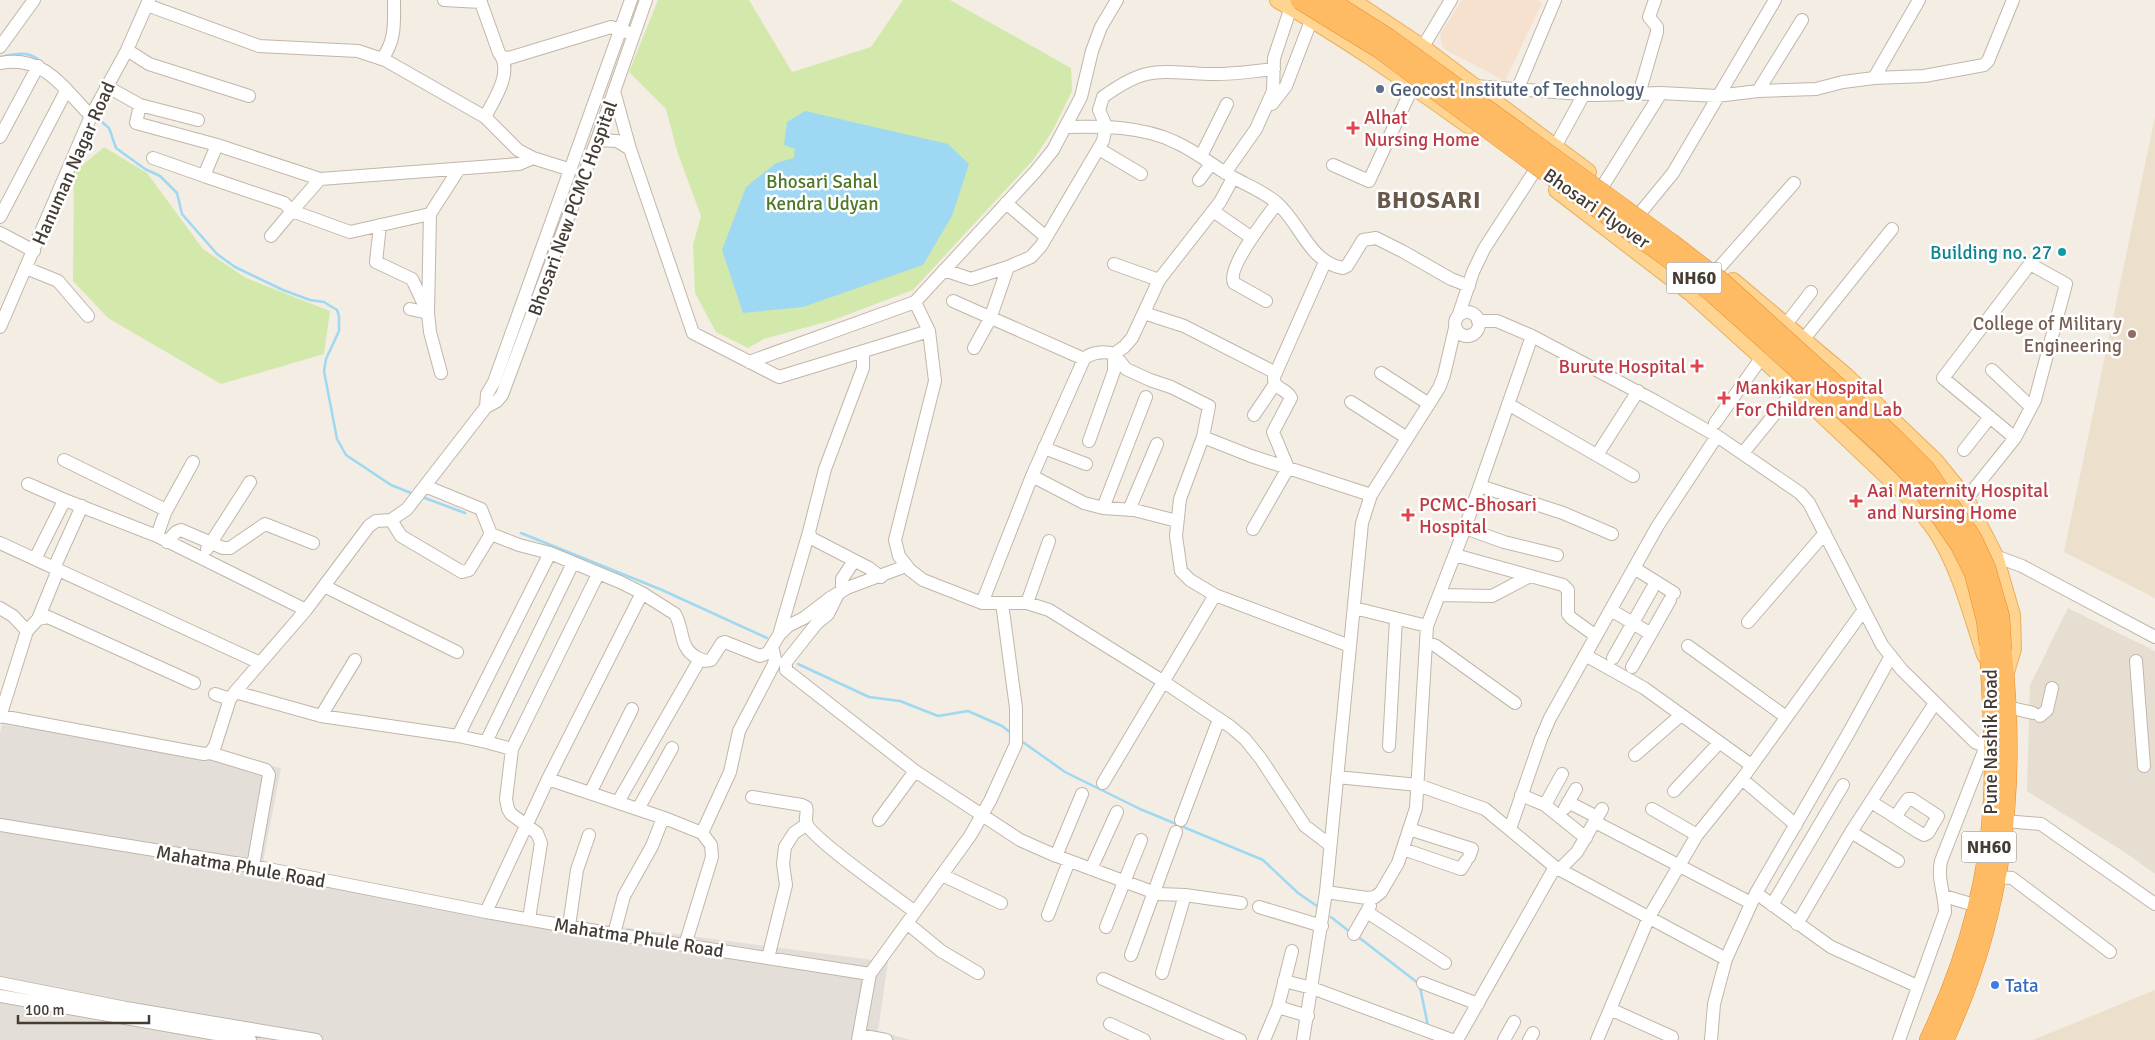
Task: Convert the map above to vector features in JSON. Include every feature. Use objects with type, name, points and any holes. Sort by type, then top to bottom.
[{"type":"highway","name":"Bhosari Flyover","points":[[1328,0],[1388,38],[1723,283],[1892,436],[1926,470],[1972,538],[1986,568],[2000,617],[1996,647]]},
{"type":"highway","name":"Bhosari Flyover","points":[[1290,2],[1380,49],[1538,166],[1670,260],[1714,294],[1883,446],[1915,479],[1960,545],[1974,573],[1986,620],[1996,647]]},
{"type":"highway","name":"Pune Nashik Road","points":[[1944,1040],[1968,981],[1984,934],[1998,877],[2005,821],[2007,707],[1998,672],[1996,647]]},
{"type":"highway","name":"Pune Nashik Road","points":[[1928,1040],[1955,977],[1978,906],[1990,839],[1993,800],[1989,748],[1998,672]]},
{"type":"main road","points":[[1351,0],[1474,86],[1718,269],[1846,376],[1935,461],[1966,499],[1995,556],[2012,616],[2013,632],[2013,649],[1998,672]]},
{"type":"main road","points":[[1290,2],[1312,19],[1408,82],[1534,172],[1691,294],[1795,389],[1908,496],[1927,518],[1941,540],[1958,574],[1998,672]]},
{"type":"street","points":[[0,47],[34,0]]},
{"type":"street","points":[[382,59],[391,47],[394,0]]},
{"type":"street","points":[[444,0],[481,1],[502,57],[502,83],[485,117]]},
{"type":"street","name":"Bhosari New PCMC Hospital","points":[[486,407],[488,394],[571,170],[631,0]]},
{"type":"street","name":"Bhosari New PCMC Hospital","points":[[391,520],[407,509],[486,407],[497,401],[507,386],[599,136],[646,0]]},
{"type":"street","points":[[749,362],[915,302],[1042,164],[1066,127],[1082,92],[1092,51],[1101,27],[1117,0]]},
{"type":"street","points":[[1265,109],[1272,104],[1286,86],[1319,0]]},
{"type":"street","points":[[1333,165],[1369,181],[1422,48],[1451,0]]},
{"type":"street","points":[[1518,88],[1555,0]]},
{"type":"street","points":[[1639,94],[1657,32],[1649,17],[1655,0]]},
{"type":"street","points":[[1641,212],[1673,173],[1775,0]]},
{"type":"street","points":[[1874,78],[1919,0]]},
{"type":"street","points":[[1474,86],[1584,94],[1661,93],[1717,96],[1758,91],[1816,89],[1843,82],[1874,78],[1924,76],[1984,66],[1988,61],[2013,0]]},
{"type":"street","points":[[1114,354],[1132,338],[1158,280],[1220,202],[1229,175],[1256,129],[1273,91],[1274,58],[1290,2]]},
{"type":"street","points":[[148,3],[259,46],[358,51],[382,59],[485,117],[518,150],[534,158],[571,170]]},
{"type":"street","name":"Hanuman Nagar Road","points":[[0,327],[91,116],[127,50],[148,3]]},
{"type":"street","points":[[1758,91],[1802,20]]},
{"type":"street","points":[[502,57],[509,58],[612,27],[634,35]]},
{"type":"street","points":[[127,50],[150,64],[249,96]]},
{"type":"street","points":[[0,63],[19,62],[38,66],[91,116]]},
{"type":"street","points":[[0,137],[38,66]]},
{"type":"street","points":[[944,270],[971,279],[1031,257],[1046,237],[1099,149],[1106,126],[1099,110],[1103,97],[1137,76],[1153,72],[1210,74],[1274,69]]},
{"type":"street","points":[[106,86],[140,105],[198,120]]},
{"type":"street","points":[[0,217],[66,91]]},
{"type":"street","points":[[614,91],[630,149],[693,333],[779,377],[928,331]]},
{"type":"street","points":[[1082,92],[1103,97]]},
{"type":"street","points":[[1604,184],[1661,93]]},
{"type":"street","points":[[1303,1040],[1326,892],[1362,523],[1371,495],[1429,404],[1444,375],[1455,328],[1455,320],[1484,249],[1534,172],[1555,147],[1584,94]]},
{"type":"street","points":[[595,101],[609,105]]},
{"type":"street","points":[[1199,180],[1227,104]]},
{"type":"street","points":[[140,105],[136,123],[217,145],[320,179],[519,164],[534,158]]},
{"type":"street","points":[[1066,127],[1106,126],[1161,136],[1176,142],[1229,175],[1261,192],[1276,203],[1291,218],[1312,250],[1324,262],[1343,268],[1347,266],[1363,240],[1376,238],[1452,279],[1469,286]]},
{"type":"street","points":[[586,127],[599,136],[618,141],[630,149]]},
{"type":"street","points":[[207,177],[206,171],[217,145]]},
{"type":"street","points":[[1099,149],[1141,174]]},
{"type":"street","points":[[153,158],[284,203],[292,211],[350,232],[430,214]]},
{"type":"street","points":[[441,373],[430,332],[428,313],[430,214],[459,169]]},
{"type":"street","points":[[271,236],[320,179]]},
{"type":"street","points":[[1718,269],[1794,183]]},
{"type":"street","points":[[1006,203],[1046,237]]},
{"type":"street","points":[[1266,301],[1232,280],[1252,238],[1276,203]]},
{"type":"street","points":[[1213,211],[1252,238]]},
{"type":"street","points":[[380,225],[376,262],[412,279],[428,313]]},
{"type":"street","points":[[1803,340],[1892,229]]},
{"type":"street","points":[[0,232],[34,251]]},
{"type":"street","points":[[1254,415],[1275,378],[1324,262]]},
{"type":"street","points":[[1114,264],[1158,280]]},
{"type":"street","points":[[1966,499],[2015,438],[2035,400],[2066,284],[2030,264],[1943,378],[2015,438]]},
{"type":"street","points":[[974,348],[990,319],[1008,267]]},
{"type":"street","points":[[26,268],[58,281],[88,316]]},
{"type":"street","points":[[1510,829],[1544,731],[1610,610],[1716,429],[1762,358],[1811,292]]},
{"type":"street","points":[[953,301],[1084,359]]},
{"type":"street","points":[[915,302],[928,331],[935,381],[895,540],[899,556],[906,566],[923,580],[982,603],[1027,603],[1050,610],[1164,682],[1231,727],[1250,746],[1272,775],[1306,826],[1330,845]]},
{"type":"street","points":[[410,309],[428,313]]},
{"type":"street","points":[[1455,328],[1463,335],[1470,335],[1476,331],[1478,321],[1471,312],[1459,314]]},
{"type":"street","points":[[1144,313],[1184,326],[1275,378],[1291,398],[1273,432],[1288,468]]},
{"type":"street","points":[[1478,321],[1497,321],[1532,336],[1716,429],[1743,453],[1800,493],[1809,503],[1863,611],[1890,656],[1975,742],[1989,748],[1942,861],[1939,873],[1945,912],[1899,1040]]},
{"type":"street","points":[[1354,934],[1375,897],[1398,863],[1416,808],[1427,626],[1466,528],[1532,336]]},
{"type":"street","points":[[425,486],[481,509],[491,534],[519,545],[550,553],[642,593],[675,614],[685,648],[690,654],[707,661],[712,660],[722,643],[725,642],[760,656],[768,653],[779,634],[809,532],[825,469],[863,368],[863,351]]},
{"type":"street","points":[[982,603],[1032,476],[1084,359],[1093,354],[1108,352],[1114,354],[1126,369],[1179,390],[1209,406],[1203,437],[1180,499],[1176,536],[1180,571],[1190,580],[1215,595],[1350,646]]},
{"type":"street","points":[[1089,441],[1114,371],[1114,354]]},
{"type":"street","points":[[1992,370],[2031,407]]},
{"type":"street","points":[[1381,373],[1429,404]]},
{"type":"street","points":[[1743,453],[1795,389]]},
{"type":"street","points":[[1596,455],[1638,391]]},
{"type":"street","points":[[1103,508],[1146,397]]},
{"type":"street","points":[[1351,402],[1407,438]]},
{"type":"street","points":[[1508,404],[1633,476]]},
{"type":"street","points":[[1964,450],[1990,417]]},
{"type":"street","points":[[1203,437],[1288,468],[1371,495]]},
{"type":"street","points":[[1130,510],[1157,444]]},
{"type":"street","points":[[1044,448],[1086,464]]},
{"type":"street","points":[[64,460],[166,511]]},
{"type":"street","points":[[162,539],[166,511],[193,462]]},
{"type":"street","points":[[1253,529],[1288,468]]},
{"type":"street","points":[[1032,476],[1084,503],[1103,508],[1130,510],[1177,521]]},
{"type":"street","points":[[201,558],[250,482]]},
{"type":"street","points":[[28,484],[66,502],[82,506],[162,539],[306,610]]},
{"type":"street","points":[[1480,486],[1563,513],[1612,534]]},
{"type":"street","points":[[35,559],[62,505],[66,502]]},
{"type":"street","points":[[82,506],[38,619],[27,631],[0,717],[204,754],[210,753],[260,766],[266,770],[268,775],[252,866]]},
{"type":"street","points":[[210,753],[215,746],[233,696],[306,610],[369,526],[376,521],[391,520],[401,536],[462,572],[469,570],[491,534]]},
{"type":"street","points":[[162,539],[181,530],[223,548],[230,548],[265,524],[313,543]]},
{"type":"street","points":[[1466,528],[1504,542],[1557,555]]},
{"type":"street","points":[[809,532],[811,538],[869,568],[881,577]]},
{"type":"street","points":[[1748,622],[1825,533]]},
{"type":"street","points":[[1027,603],[1049,541]]},
{"type":"street","points":[[0,543],[260,663]]},
{"type":"street","points":[[458,736],[550,553]]},
{"type":"street","points":[[1455,555],[1563,585],[1568,590],[1568,614],[1596,636]]},
{"type":"street","points":[[1995,556],[2022,566],[2155,637]]},
{"type":"street","points":[[854,561],[842,580],[840,592],[828,614],[817,623],[786,662],[786,670],[915,771],[1020,840],[1056,856],[1153,892],[1241,903]]},
{"type":"street","points":[[486,742],[573,563]]},
{"type":"street","points":[[779,634],[840,592],[906,566]]},
{"type":"street","points":[[1632,667],[1672,596],[1634,568]]},
{"type":"street","points":[[529,919],[542,843],[537,833],[511,814],[506,800],[512,749],[598,574]]},
{"type":"street","points":[[1439,595],[1492,596],[1530,576]]},
{"type":"street","points":[[324,586],[457,652]]},
{"type":"street","points":[[1613,658],[1652,590]]},
{"type":"street","points":[[486,912],[548,779],[642,593]]},
{"type":"street","points":[[1104,783],[1215,595]]},
{"type":"street","points":[[886,1040],[858,1037],[870,974],[982,816],[1016,744],[1016,708],[1002,603]]},
{"type":"street","points":[[0,608],[13,616],[27,631]]},
{"type":"street","points":[[1354,608],[1427,626]]},
{"type":"street","points":[[1610,610],[1651,634]]},
{"type":"street","points":[[1597,1040],[1649,917],[1697,835],[1742,779],[1863,611]]},
{"type":"street","points":[[38,619],[48,617],[194,683]]},
{"type":"street","points":[[1389,746],[1396,619]]},
{"type":"street","points":[[1426,642],[1436,646],[1515,703]]},
{"type":"street","points":[[702,833],[730,772],[739,731],[774,664],[775,659],[772,646]]},
{"type":"street","points":[[1688,646],[1786,717]]},
{"type":"street","points":[[1585,655],[1644,688],[1751,765]]},
{"type":"street","points":[[1711,1040],[1714,1004],[1726,960],[1754,898],[1890,656]]},
{"type":"street","points":[[618,802],[700,659]]},
{"type":"street","points":[[321,716],[355,660]]},
{"type":"street","points":[[2136,661],[2144,766]]},
{"type":"street","points":[[2007,707],[2037,715],[2046,710],[2052,688]]},
{"type":"street","points":[[215,694],[233,696],[321,716],[458,736],[512,749]]},
{"type":"street","points":[[1797,924],[1851,832],[1935,703]]},
{"type":"street","points":[[590,793],[632,709]]},
{"type":"street","points":[[1635,755],[1681,715]]},
{"type":"street","points":[[1132,954],[1153,892],[1219,719]]},
{"type":"street","points":[[1674,791],[1719,743]]},
{"type":"street","points":[[638,809],[672,748]]},
{"type":"street","points":[[879,820],[915,771]]},
{"type":"street","points":[[1545,805],[1562,774]]},
{"type":"street","points":[[1337,776],[1418,785],[1485,809],[1557,868],[1726,960]]},
{"type":"street","points":[[548,779],[702,833],[711,845],[712,857],[685,945]]},
{"type":"street","points":[[1742,779],[1796,825]]},
{"type":"street","points":[[1772,905],[1842,785]]},
{"type":"street","points":[[1560,817],[1576,789]]},
{"type":"street","points":[[1056,856],[1082,794]]},
{"type":"street","points":[[1522,796],[1545,805],[1586,838]]},
{"type":"street","points":[[752,797],[802,805],[807,810],[807,824],[833,850],[915,912]]},
{"type":"street","points":[[1568,802],[1599,817],[1680,865],[1772,905],[1831,947],[1917,986]]},
{"type":"street","points":[[1871,802],[1896,817]]},
{"type":"street","points":[[1652,810],[1697,835]]},
{"type":"street","points":[[1091,869],[1117,812]]},
{"type":"street","points":[[1457,1040],[1557,868],[1577,852],[1599,817]]},
{"type":"street","points":[[614,934],[624,896],[652,846],[663,818]]},
{"type":"street","points":[[2005,821],[2041,824],[2155,904]]},
{"type":"street","points":[[768,958],[786,885],[783,864],[785,847],[794,833],[807,824]]},
{"type":"street","name":"Mahatma Phule Road","points":[[0,825],[252,866],[486,912],[614,934],[870,974]]},
{"type":"street","points":[[1403,849],[1461,869],[1472,849],[1409,830]]},
{"type":"street","points":[[1851,832],[1898,861]]},
{"type":"street","points":[[569,926],[577,870],[589,835]]},
{"type":"street","points":[[1106,927],[1141,840]]},
{"type":"street","points":[[1048,915],[1069,861]]},
{"type":"street","points":[[942,875],[1001,903]]},
{"type":"street","points":[[1998,877],[2012,878],[2110,952]]},
{"type":"street","points":[[1326,892],[1368,898],[1375,897]]},
{"type":"street","points":[[1162,972],[1185,895]]},
{"type":"street","points":[[1944,896],[1978,906]]},
{"type":"street","points":[[1259,906],[1322,926]]},
{"type":"street","points":[[1366,912],[1445,963]]},
{"type":"street","points":[[907,923],[941,951],[978,973]]},
{"type":"street","points":[[1264,1040],[1278,1006],[1292,951]]},
{"type":"street","points":[[1103,979],[1240,1040]]},
{"type":"street","points":[[1284,981],[1312,988],[1430,1030],[1452,1040]]},
{"type":"street","points":[[0,983],[126,1008],[316,1040]]},
{"type":"street","points":[[1423,984],[1478,1004]]},
{"type":"street","points":[[0,996],[250,1040]]},
{"type":"street","points":[[1278,1006],[1308,1016]]},
{"type":"street","points":[[1610,1009],[1672,1037]]},
{"type":"street","points":[[1504,1040],[1514,1022]]},
{"type":"street","points":[[1110,1024],[1144,1040]]},
{"type":"shaded area","points":[[1462,0],[1537,0],[1542,3],[1505,81],[1446,50],[1442,46],[1440,34]]},
{"type":"shaded area","name":"College of Military Engineering","points":[[2155,117],[2155,598],[2064,552]]},
{"type":"shaded area","points":[[2068,608],[2155,651],[2155,874],[2123,851],[2027,791],[2030,685]]},
{"type":"shaded area","points":[[5,710],[281,768],[262,867],[576,921],[888,962],[878,1031],[911,1040],[0,1040],[0,734]]},
{"type":"shaded area","points":[[2155,990],[2155,1040],[2033,1040]]},
{"type":"green space","name":"Bhosari Sahal Kendra Udyan","points":[[658,0],[749,0],[792,72],[871,47],[903,0],[950,0],[1071,68],[1072,91],[1053,130],[1034,159],[913,290],[833,320],[764,339],[748,348],[716,332],[695,293],[693,245],[701,216],[678,154],[666,109],[629,72]]},
{"type":"green space","points":[[104,147],[147,173],[203,249],[246,278],[330,311],[324,354],[221,384],[108,318],[73,281],[74,172]]},
{"type":"water","points":[[805,111],[948,144],[969,164],[952,216],[923,265],[803,307],[743,313],[722,250],[746,187],[776,163],[794,158],[795,149],[784,145],[787,122]]},
{"type":"waterway","points":[[0,57],[26,54],[40,61]]},
{"type":"waterway","points":[[96,117],[109,128],[116,148],[145,169],[160,176],[177,193],[182,214],[217,254],[235,267],[283,290],[310,300],[324,302],[337,310],[339,331],[326,359],[324,371],[337,439],[346,455],[391,485],[411,493]]},
{"type":"waterway","points":[[425,498],[465,513]]},
{"type":"waterway","points":[[521,533],[662,590],[767,638]]},
{"type":"waterway","points":[[798,664],[869,697],[900,701],[938,716],[968,711],[1002,726],[1011,733]]},
{"type":"waterway","points":[[1020,740],[1065,772],[1140,809],[1263,860],[1298,893],[1317,906]]},
{"type":"waterway","points":[[1331,917],[1350,932]]},
{"type":"waterway","points":[[1357,936],[1418,983]]},
{"type":"waterway","points":[[1420,987],[1428,1026]]},
{"type":"place","name":"Geocost Institute of Technology","points":[[1380,89]]},
{"type":"place","name":"Alhat Nursing Home","points":[[1353,128]]},
{"type":"place","name":"Building no. 27","points":[[2062,252]]},
{"type":"place","name":"College of Military Engineering","points":[[2132,334]]},
{"type":"place","name":"Burute Hospital","points":[[1697,366]]},
{"type":"place","name":"Mankikar Hospital For Children and Lab","points":[[1724,398]]},
{"type":"place","name":"Aai Maternity Hospital and Nursing Home","points":[[1856,501]]},
{"type":"place","name":"PCMC-Bhosari Hospital","points":[[1408,515]]},
{"type":"place","name":"Tata","points":[[1995,985]]},
{"type":"district","name":"BHOSARI","points":[[1429,200]]}]
